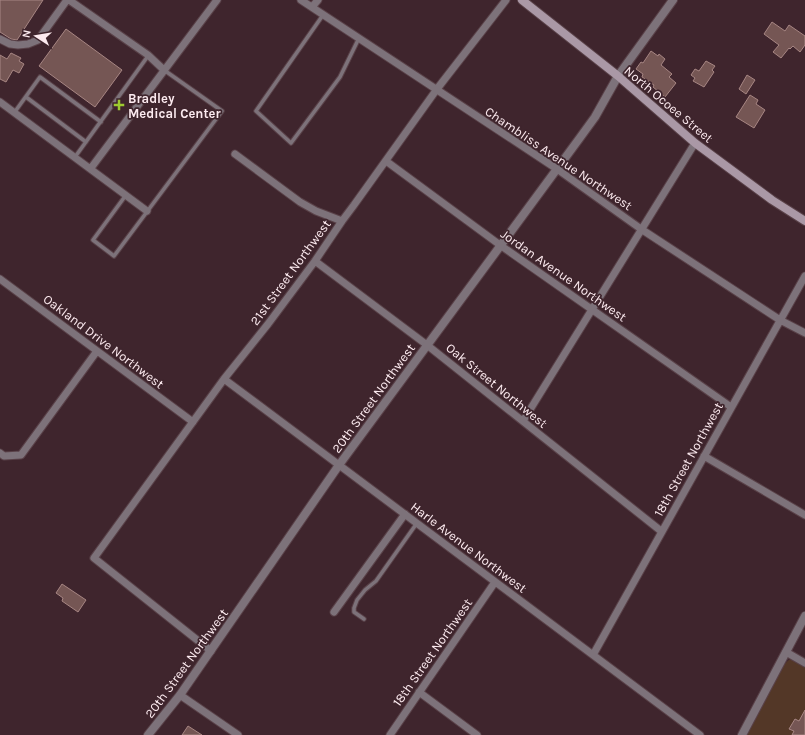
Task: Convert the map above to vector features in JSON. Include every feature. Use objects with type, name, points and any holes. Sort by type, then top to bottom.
[{"type":"main road","name":"North Ocoee Street","points":[[522,0],[618,76],[695,142],[772,200],[805,221]]},
{"type":"street","points":[[0,39],[10,44],[18,45],[28,44],[38,40],[68,0],[148,55],[164,70]]},
{"type":"street","points":[[91,168],[217,0]]},
{"type":"street","name":"Chambliss Avenue Northwest","points":[[301,0],[557,169],[641,228],[780,320],[805,334]]},
{"type":"street","points":[[312,7],[318,0]]},
{"type":"street","name":"21st Street Northwest","points":[[211,651],[94,558],[224,379],[268,324],[315,261],[437,89],[506,0]]},
{"type":"street","name":"20th Street Northwest","points":[[148,735],[180,695],[340,465],[557,169],[594,117],[618,76],[673,0]]},
{"type":"street","points":[[0,102],[147,211]]},
{"type":"street","points":[[523,422],[695,142]]},
{"type":"street","points":[[235,154],[300,202],[316,211],[342,221]]},
{"type":"street","name":"Jordan Avenue Northwest","points":[[386,161],[500,245],[731,407]]},
{"type":"street","name":"Oak Street Northwest","points":[[315,261],[427,345],[661,531]]},
{"type":"street","name":"18th Street Northwest","points":[[592,655],[805,276]]},
{"type":"street","name":"Oakland Drive Northwest","points":[[0,279],[193,422]]},
{"type":"street","points":[[0,453],[4,456],[21,455],[97,351]]},
{"type":"street","name":"Harle Avenue Northwest","points":[[224,379],[700,735]]},
{"type":"street","points":[[704,456],[805,515]]},
{"type":"street","points":[[334,612],[405,514]]},
{"type":"street","name":"18th Street Northwest","points":[[390,735],[495,582]]},
{"type":"street","points":[[742,735],[805,616]]},
{"type":"street","points":[[786,652],[805,663]]},
{"type":"street","points":[[419,692],[477,735]]},
{"type":"street","points":[[180,695],[238,735]]},
{"type":"lane","points":[[324,15],[256,110],[291,143],[340,77],[359,38]]},
{"type":"lane","points":[[75,157],[148,55]]},
{"type":"lane","points":[[126,195],[93,240],[114,256],[222,111],[164,70]]},
{"type":"lane","points":[[14,113],[40,77],[101,122]]},
{"type":"lane","points":[[26,97],[86,142]]},
{"type":"lane","points":[[364,619],[354,612],[357,600],[365,590],[376,581],[417,523]]},
{"type":"shaded area","points":[[789,660],[793,660],[805,666],[805,735],[747,735],[774,682]]},
{"type":"building","points":[[0,0],[43,0],[17,40],[11,39],[0,32]]},
{"type":"building","points":[[772,22],[785,31],[789,25],[805,36],[805,45],[800,52],[793,46],[790,49],[789,48],[781,58],[773,52],[779,45],[764,34]]},
{"type":"building","points":[[66,29],[122,70],[95,107],[39,66]]},
{"type":"building","points":[[651,51],[658,56],[659,54],[665,59],[661,65],[672,74],[669,77],[676,83],[665,97],[653,87],[654,85],[642,77],[643,74],[636,69],[641,62],[643,63]]},
{"type":"building","points":[[11,53],[21,58],[19,61],[24,64],[19,73],[13,70],[6,82],[0,79],[0,55],[7,59]]},
{"type":"building","points":[[706,61],[715,66],[712,70],[714,72],[704,87],[693,81],[695,78],[691,75],[695,69],[699,71]]},
{"type":"building","points":[[747,75],[755,80],[746,94],[739,89]]},
{"type":"building","points":[[750,95],[758,100],[756,104],[765,110],[754,128],[736,117]]},
{"type":"building","points":[[62,584],[86,600],[78,612],[62,601],[63,598],[56,593]]},
{"type":"building","points":[[805,710],[805,735],[792,735],[794,731],[789,729],[795,719],[799,721]]},
{"type":"building","points":[[188,726],[202,735],[182,735]]},
{"type":"place","name":"Bradley Medical Center","points":[[119,105]]}]
